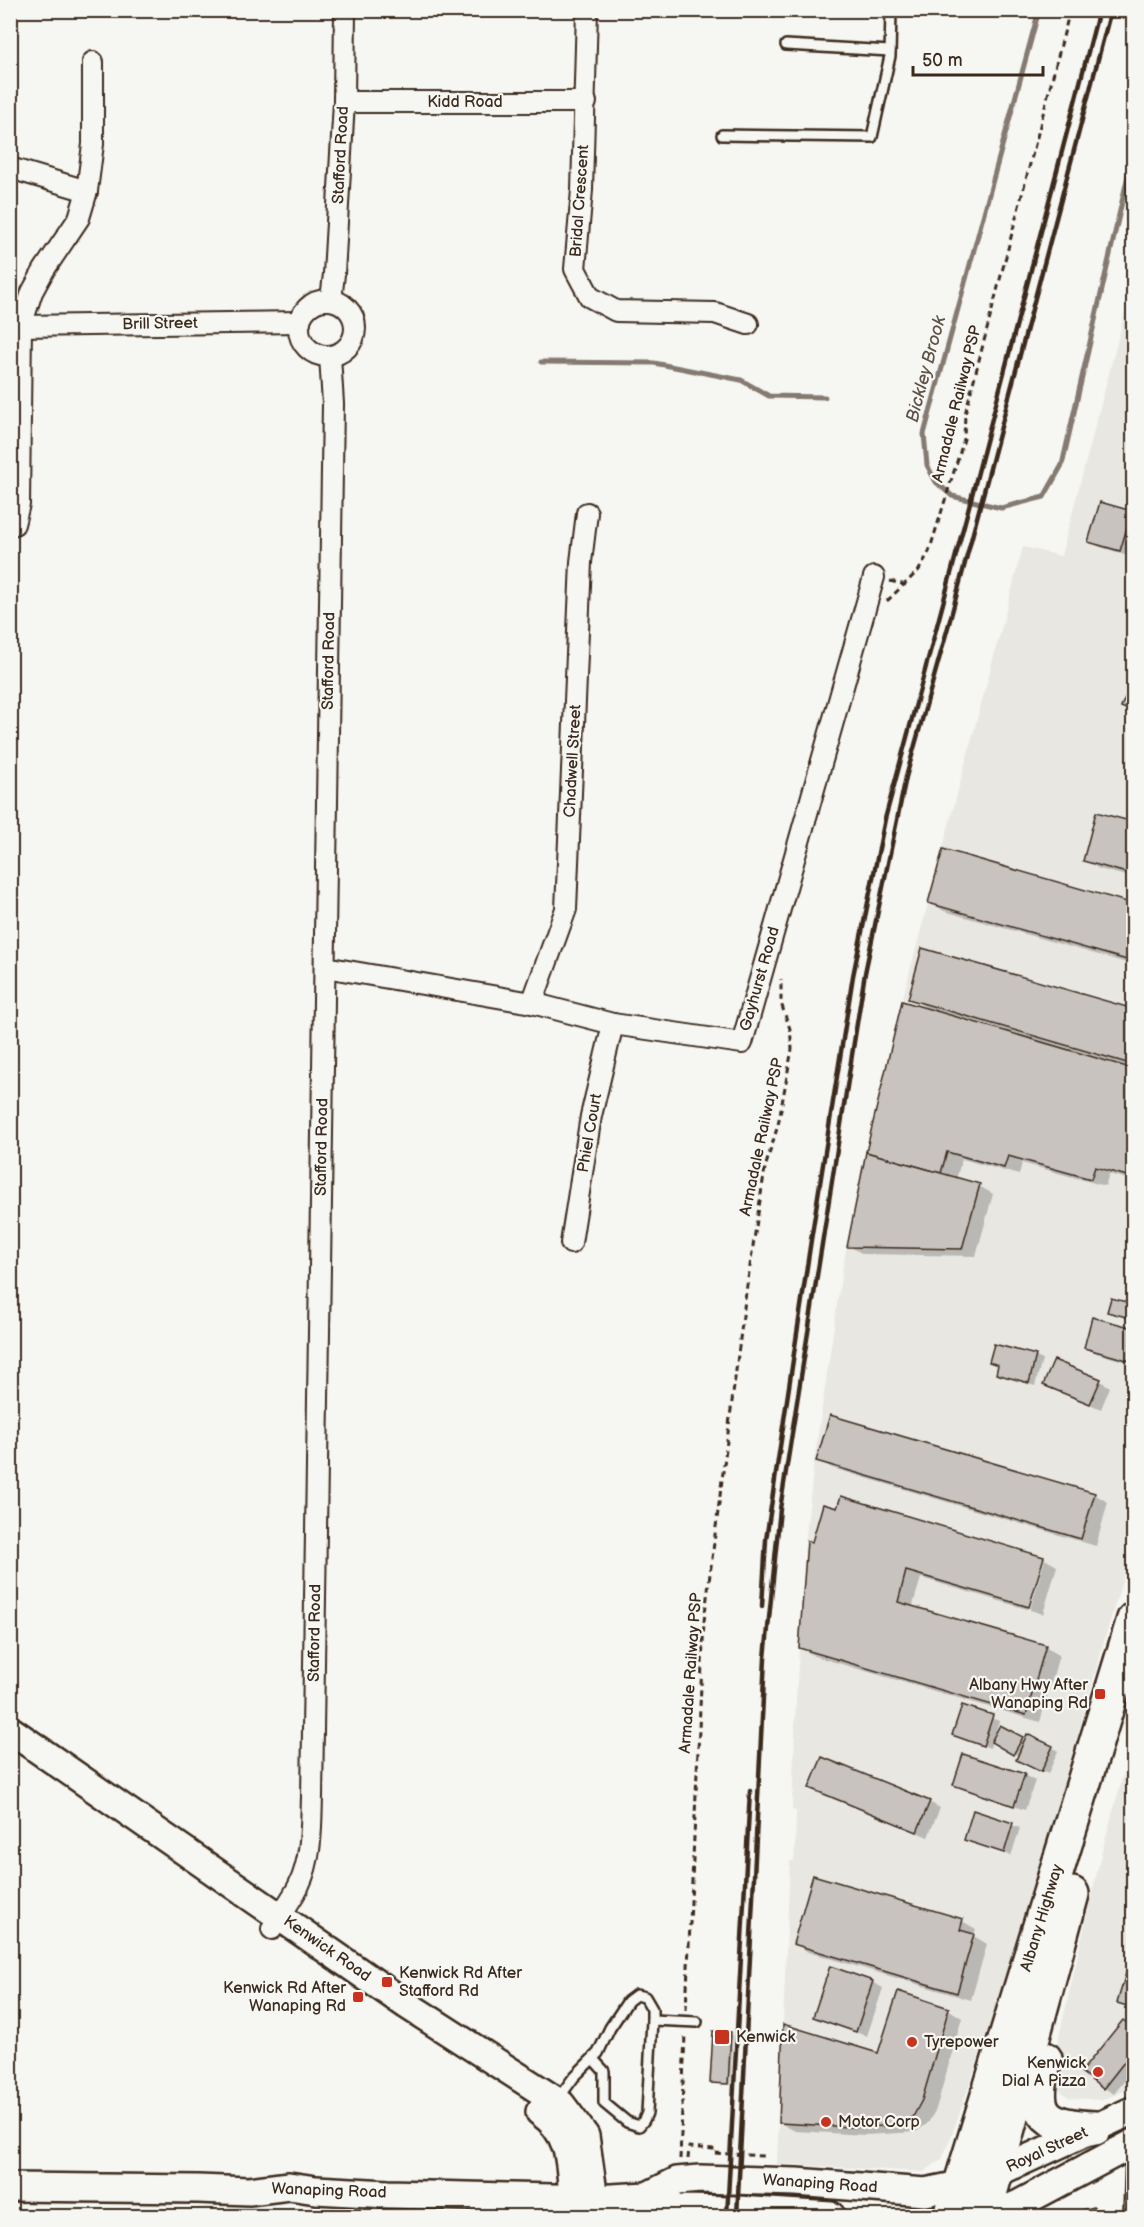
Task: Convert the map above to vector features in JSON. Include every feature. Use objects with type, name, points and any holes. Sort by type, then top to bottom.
[{"type":"highway","name":"Albany Highway","points":[[972,2207],[1134,1619]]},
{"type":"highway","name":"Albany Highway","points":[[951,2217],[972,2207],[996,2173],[1134,1666]]},
{"type":"highway","points":[[1066,1916],[1068,1959],[1040,2080],[1039,2096],[1044,2113],[1055,2123],[1067,2127],[1095,2128]]},
{"type":"main road","name":"Kenwick Road","points":[[10,1730],[555,2123],[566,2142],[583,2199]]},
{"type":"main road","name":"Kenwick Road","points":[[10,1749],[557,2102],[585,2136],[583,2199]]},
{"type":"main road","name":"Royal Street","points":[[996,2173],[1134,2110]]},
{"type":"main road","name":"Royal Street","points":[[972,2207],[1012,2207],[1130,2145]]},
{"type":"main road","name":"Wanaping Road","points":[[635,2206],[676,2181],[700,2179],[796,2182],[925,2192],[972,2207]]},
{"type":"main road","points":[[772,2214],[796,2182]]},
{"type":"main road","points":[[796,2182],[798,2193],[820,2216]]},
{"type":"main road","name":"Wanaping Road","points":[[10,2187],[198,2188],[249,2191],[289,2186],[316,2190],[388,2194],[583,2199],[635,2206],[820,2216]]},
{"type":"street","name":"Stafford Road","points":[[331,300],[344,102],[345,10]]},
{"type":"street","name":"Bridal Crescent","points":[[587,10],[582,190],[575,269],[590,297],[616,311],[715,313],[748,324]]},
{"type":"street","points":[[12,525],[19,504],[21,326],[32,292],[78,218],[87,191],[93,144],[93,62]]},
{"type":"street","name":"Kidd Road","points":[[344,102],[586,102]]},
{"type":"street","points":[[10,168],[87,191]]},
{"type":"street","points":[[321,300],[331,300],[346,307],[352,315],[356,324],[355,334],[351,344],[344,351],[330,356],[315,353],[305,346],[301,337],[300,322],[304,312],[312,304],[321,300]]},
{"type":"street","name":"Brill Street","points":[[21,326],[300,322]]},
{"type":"street","name":"Stafford Road","points":[[276,1922],[300,1885],[310,1844],[333,404],[330,356]]},
{"type":"street","name":"Chadwell Street","points":[[532,1003],[566,909],[581,562],[587,513]]},
{"type":"street","name":"Gayhurst Road","points":[[325,967],[532,1003],[613,1024],[742,1043],[874,577]]},
{"type":"street","name":"Phiel Court","points":[[571,1243],[591,1116],[613,1024]]},
{"type":"lane","points":[[722,135],[872,137],[890,51],[891,10]]},
{"type":"lane","points":[[786,45],[890,51]]},
{"type":"lane","points":[[557,2102],[574,2077],[593,2059],[610,2028],[633,1997],[641,1995],[648,2000],[652,2009],[652,2020],[647,2113],[639,2126],[631,2125],[604,2103],[604,2071],[593,2059]]},
{"type":"lane","points":[[652,2020],[697,2022]]},
{"type":"lane","points":[[1129,2217],[1130,2145]]},
{"type":"path","name":"Armadale Railway PSP","points":[[884,606],[924,564],[941,514],[964,439],[968,403],[1070,10]]},
{"type":"path","name":"Armadale Railway PSP","points":[[678,2166],[702,1635],[725,1445],[765,1168],[778,1125],[792,1049],[790,1029],[781,1003],[782,971]]},
{"type":"path","points":[[680,2159],[689,2159],[689,2147],[713,2149],[713,2153],[763,2156],[762,2169]]},
{"type":"shaded area","points":[[1133,282],[1133,1545],[1038,1876],[999,1999],[942,2159],[924,2172],[777,2164],[790,1861],[794,1861],[795,1848],[796,1811],[792,1810],[805,1544],[814,1462],[842,1271],[866,1152],[902,1001],[1023,547],[1061,556]]},
{"type":"shaded area","points":[[1133,1739],[1133,2088],[1102,2100],[1070,2098],[1056,2088],[1053,2063],[1100,1859]]},
{"type":"building","points":[[1100,502],[1132,511],[1120,551],[1088,542]]},
{"type":"building","points":[[1134,676],[1134,712],[1121,707]]},
{"type":"building","points":[[1096,812],[1134,822],[1134,875],[1083,861]]},
{"type":"building","points":[[943,849],[1134,904],[1134,962],[928,903]]},
{"type":"building","points":[[922,948],[1134,1009],[1134,1065],[908,999]]},
{"type":"building","points":[[902,1001],[1134,1069],[1134,1178],[1095,1167],[1091,1179],[1008,1156],[1004,1168],[947,1152],[941,1173],[866,1152]]},
{"type":"building","points":[[866,1152],[980,1184],[962,1249],[847,1247]]},
{"type":"building","points":[[1111,1298],[1134,1304],[1134,1319],[1107,1312]]},
{"type":"building","points":[[1092,1317],[1134,1328],[1134,1362],[1084,1348]]},
{"type":"building","points":[[994,1344],[1036,1355],[1029,1383],[996,1374],[998,1365],[989,1362]]},
{"type":"building","points":[[1054,1360],[1101,1379],[1090,1404],[1043,1385]]},
{"type":"building","points":[[830,1415],[1095,1493],[1081,1539],[816,1461]]},
{"type":"building","points":[[841,1496],[1044,1557],[1029,1607],[906,1571],[898,1602],[1046,1645],[1026,1715],[799,1648],[807,1541],[812,1542],[823,1504],[837,1508]]},
{"type":"building","points":[[962,1705],[993,1715],[983,1746],[952,1735]]},
{"type":"building","points":[[1000,1725],[1023,1737],[1013,1755],[991,1742]]},
{"type":"building","points":[[1027,1734],[1053,1746],[1041,1772],[1016,1760]]},
{"type":"building","points":[[963,1754],[1025,1774],[1014,1806],[953,1785]]},
{"type":"building","points":[[822,1757],[930,1801],[917,1832],[809,1788]]},
{"type":"building","points":[[973,1810],[1013,1823],[1004,1853],[964,1840]]},
{"type":"building","points":[[813,1875],[963,1919],[960,1930],[974,1934],[957,1993],[793,1944]]},
{"type":"building","points":[[1131,1957],[1134,1957],[1134,2008],[1117,2003]]},
{"type":"building","points":[[830,1966],[873,1981],[856,2032],[813,2017]]},
{"type":"building","points":[[898,1991],[949,2008],[922,2100],[914,2115],[901,2125],[885,2126],[850,2127],[779,2123],[783,2024],[878,2053]]},
{"type":"building","points":[[1123,2020],[1134,2028],[1134,2057],[1127,2063],[1125,2061],[1103,2089],[1081,2072]]},
{"type":"building","points":[[713,2031],[731,2032],[728,2084],[710,2083]]},
{"type":"building","points":[[1094,2207],[1096,2216],[1072,2216],[1071,2213]]},
{"type":"waterway","name":"Bickley Brook","points":[[1039,10],[924,434],[927,465],[936,482],[952,496],[1001,508],[1044,497],[1062,465],[1134,149]]},
{"type":"waterway","points":[[541,362],[654,363],[741,380],[769,396],[825,397]]},
{"type":"railway","points":[[762,1606],[766,1540],[811,1240],[853,976],[885,819],[1099,10]]},
{"type":"railway","points":[[737,2216],[765,1658],[780,1509],[865,973],[906,777],[950,620],[1111,10]]},
{"type":"railway","points":[[727,2216],[750,1791]]},
{"type":"place","name":"Albany Hwy After Wanaping Rd","points":[[1100,1694]]},
{"type":"place","name":"Kenwick Rd After Stafford Rd","points":[[387,1982]]},
{"type":"place","name":"Kenwick Rd After Wanaping Rd","points":[[358,1997]]},
{"type":"place","name":"Kenwick","points":[[722,2037]]},
{"type":"place","name":"Tyrepower","points":[[912,2042]]},
{"type":"place","name":"Kenwick Dial A Pizza","points":[[1098,2072]]},
{"type":"place","name":"Motor Corp","points":[[826,2122]]}]
